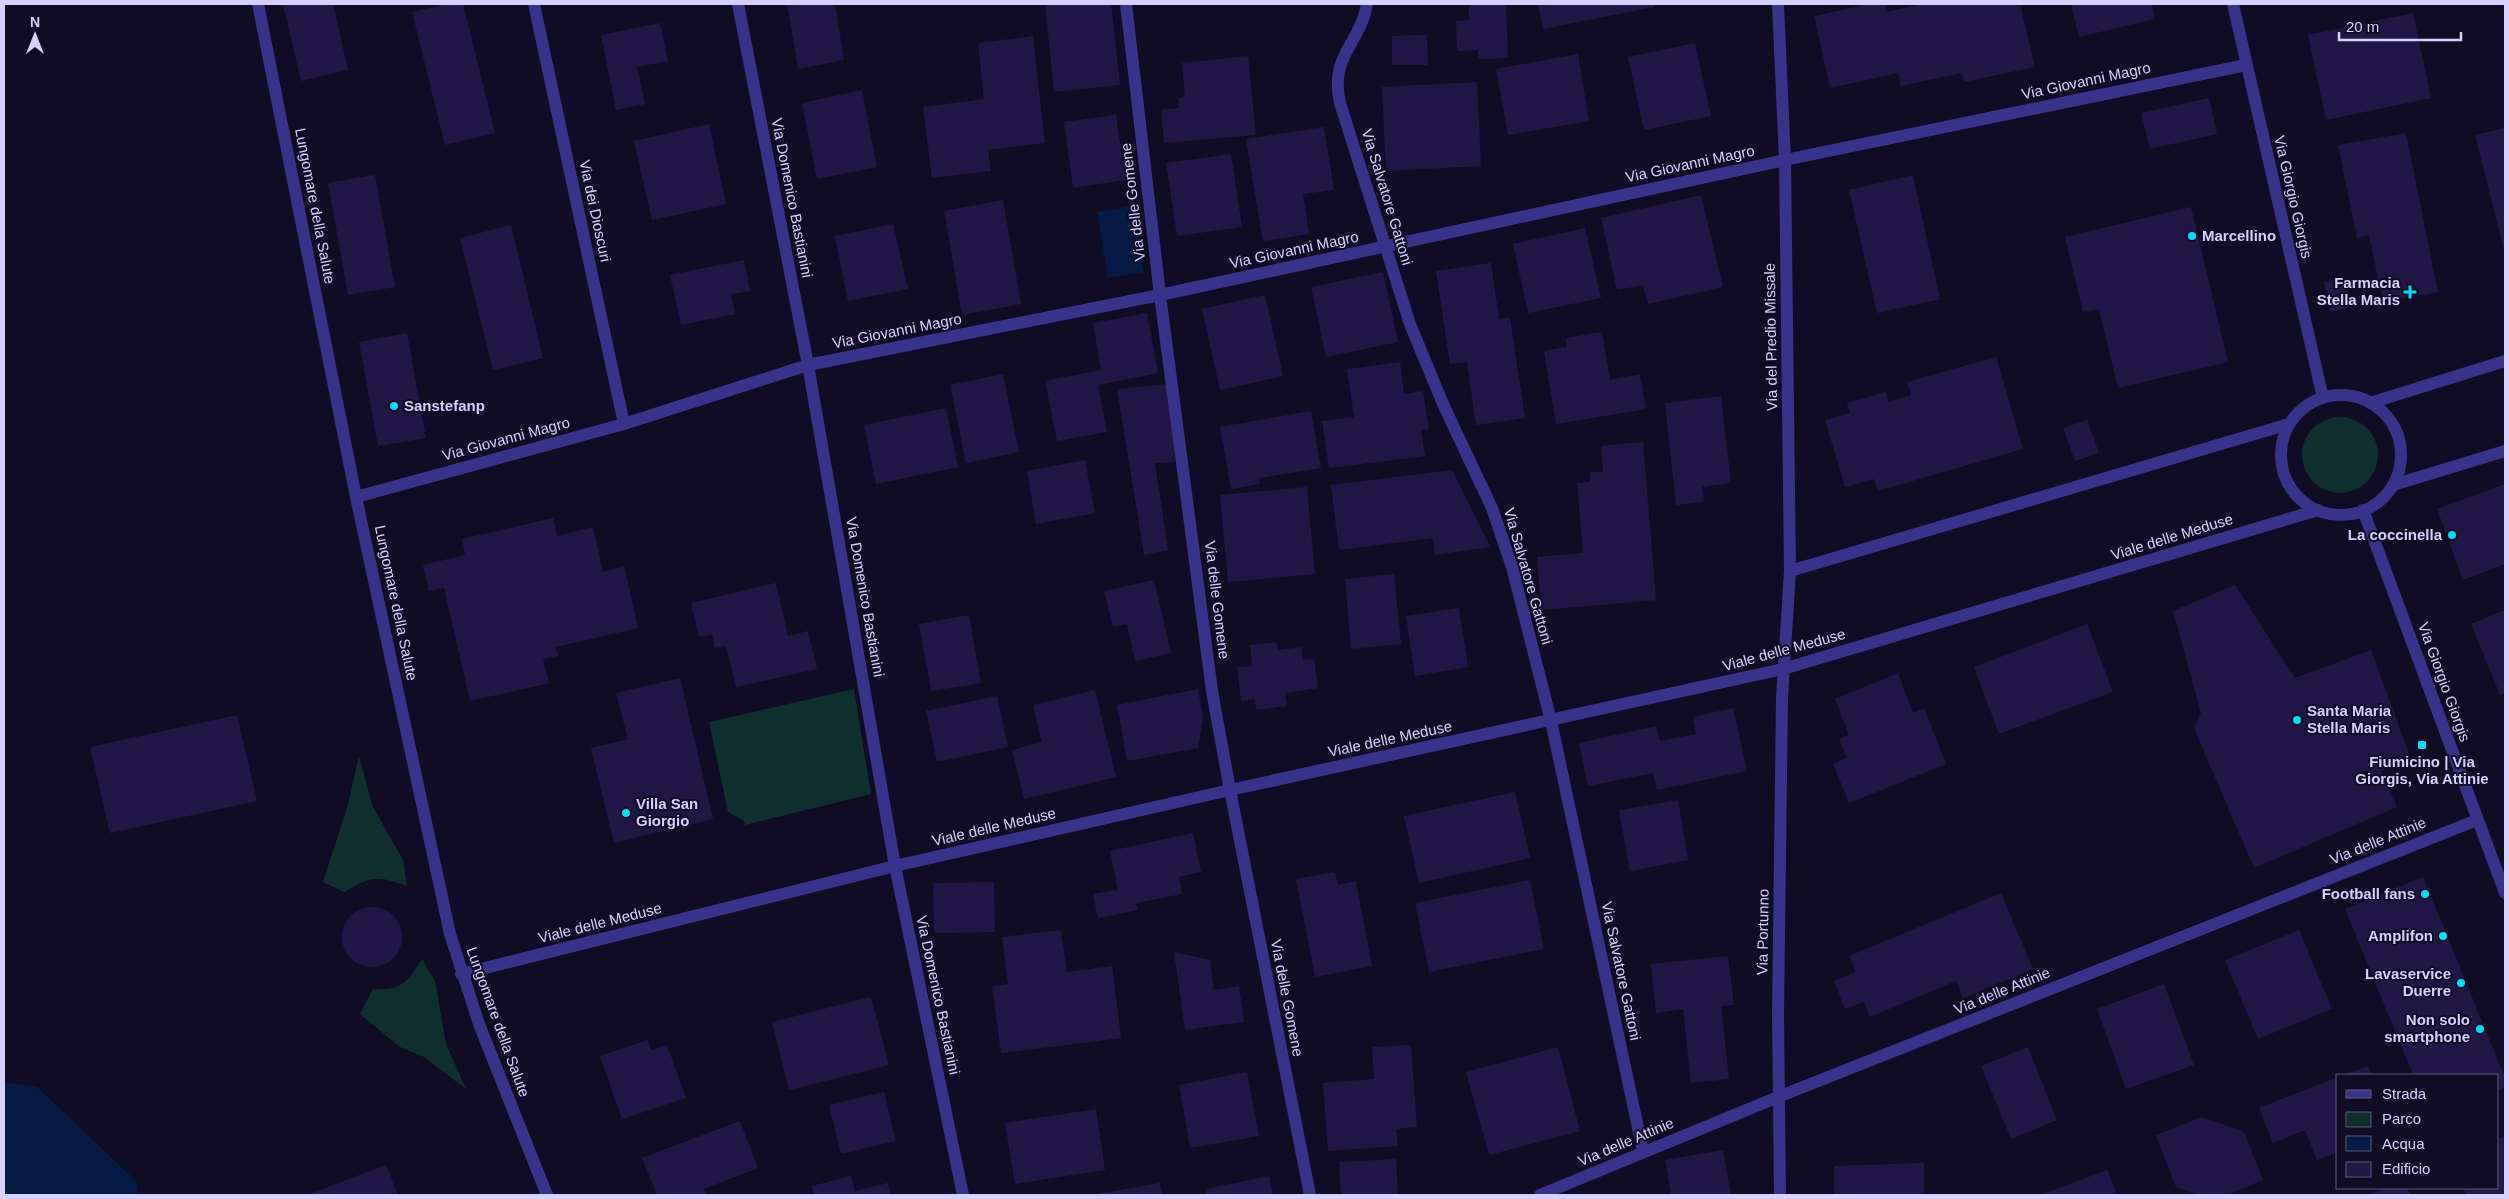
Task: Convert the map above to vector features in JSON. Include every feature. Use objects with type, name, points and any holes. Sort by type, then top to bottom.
[{"type":"street","name":"Lungomare della Salute","points":[[258,4],[356,498],[440,890],[461,974],[547,1195]]},
{"type":"street","name":"Via dei Dioscuri","points":[[534,4],[624,424]]},
{"type":"street","name":"Via Domenico Bastianini","points":[[738,4],[808,365],[895,866],[963,1195]]},
{"type":"street","name":"Via delle Gomene","points":[[1126,4],[1160,295],[1212,691],[1310,1195]]},
{"type":"street","name":"Via Salvatore Gattoni","points":[[1367,4],[1359,28],[1340,62],[1338,92],[1385,247],[1428,368],[1484,491],[1505,546],[1551,721],[1643,1151]]},
{"type":"street","name":"Via del Predio Missale","points":[[1778,4],[1785,160],[1790,571],[1783,669]]},
{"type":"street","name":"Via Giorgio Giorgis","points":[[2233,4],[2323,398]]},
{"type":"street","name":"Via Giovanni Magro","points":[[356,498],[624,424],[808,365],[1160,295],[1785,160],[2246,64]]},
{"type":"street","points":[[2370,403],[2505,361]]},
{"type":"street","points":[[2350,396],[2370,403],[2388,417],[2398,436],[2401,455],[2393,484],[2381,500],[2363,510],[2338,515],[2318,510],[2298,497],[2283,471],[2282,443],[2289,424],[2305,407],[2323,398],[2350,396]]},
{"type":"street","points":[[1790,571],[2289,424]]},
{"type":"street","points":[[2393,484],[2505,451]]},
{"type":"street","name":"Viale delle Meduse","points":[[461,974],[895,866],[1230,790],[1783,669],[2318,510]]},
{"type":"street","name":"Via Giorgio Giorgis","points":[[2363,510],[2505,894]]},
{"type":"street","name":"Via Portunno","points":[[1780,1195],[1778,1097],[1783,669]]},
{"type":"street","name":"Via delle Attinie","points":[[1540,1195],[1643,1151],[2477,820]]},
{"type":"green space","points":[[2340,417],[2355,420],[2367,428],[2375,440],[2378,455],[2375,470],[2367,482],[2355,490],[2340,493],[2325,490],[2313,482],[2305,470],[2302,455],[2305,440],[2313,428],[2325,420]]},
{"type":"green space","points":[[854,689],[871,794],[745,825],[744,821],[728,812],[709,722]]},
{"type":"green space","points":[[359,756],[372,805],[403,860],[407,886],[388,880],[374,879],[344,892],[323,882],[347,808]]},
{"type":"green space","points":[[422,959],[435,981],[446,1044],[466,1089],[424,1057],[400,1047],[360,1014],[373,989],[390,988],[403,983]]},
{"type":"water","points":[[1132,206],[1144,272],[1108,278],[1097,212]]},
{"type":"water","points":[[4,1082],[37,1087],[137,1182],[137,1195],[4,1195]]},
{"type":"building","points":[[283,4],[333,4],[348,70],[301,81]]},
{"type":"building","points":[[447,4],[463,4],[495,133],[445,145],[412,12]]},
{"type":"building","points":[[787,4],[835,4],[844,60],[798,69]]},
{"type":"building","points":[[1045,4],[1111,4],[1120,85],[1054,92]]},
{"type":"building","points":[[1469,4],[1506,4],[1508,58],[1478,59],[1478,50],[1457,51],[1456,21],[1469,20]]},
{"type":"building","points":[[1538,4],[1654,4],[1654,7],[1543,29]]},
{"type":"building","points":[[1870,4],[1885,4],[1886,12],[1923,4],[2020,4],[2035,67],[1964,82],[1962,73],[1901,86],[1898,73],[1830,88],[1814,16]]},
{"type":"building","points":[[2071,4],[2152,4],[2155,19],[2079,37]]},
{"type":"building","points":[[2413,13],[2431,98],[2326,120],[2308,35]]},
{"type":"building","points":[[660,23],[668,61],[637,67],[645,104],[616,110],[601,35]]},
{"type":"building","points":[[1427,35],[1428,65],[1392,65],[1392,36]]},
{"type":"building","points":[[1033,36],[1045,143],[988,150],[991,171],[932,178],[923,107],[984,99],[978,43]]},
{"type":"building","points":[[1695,43],[1711,116],[1644,130],[1628,57]]},
{"type":"building","points":[[1578,54],[1589,121],[1508,135],[1496,69]]},
{"type":"building","points":[[1248,56],[1256,135],[1164,143],[1161,110],[1179,108],[1178,98],[1185,97],[1182,63]]},
{"type":"building","points":[[1477,82],[1481,166],[1386,171],[1382,87]]},
{"type":"building","points":[[862,90],[877,167],[817,179],[802,103]]},
{"type":"building","points":[[2209,98],[2217,134],[2150,149],[2141,113]]},
{"type":"building","points":[[1116,115],[1125,180],[1073,188],[1064,122]]},
{"type":"building","points":[[709,124],[726,204],[652,220],[634,141]]},
{"type":"building","points":[[1324,127],[1334,190],[1303,194],[1309,234],[1263,241],[1246,139]]},
{"type":"building","points":[[2505,128],[2505,254],[2475,135]]},
{"type":"building","points":[[2406,133],[2438,292],[2383,302],[2369,235],[2357,238],[2338,145]]},
{"type":"building","points":[[1231,154],[1242,227],[1177,236],[1166,163]]},
{"type":"building","points":[[375,175],[395,287],[348,295],[328,183]]},
{"type":"building","points":[[1913,175],[1940,299],[1877,313],[1849,190]]},
{"type":"building","points":[[1701,195],[1723,287],[1648,304],[1643,285],[1617,290],[1601,218]]},
{"type":"building","points":[[1003,200],[1021,304],[962,315],[944,211]]},
{"type":"building","points":[[2191,207],[2228,362],[2118,388],[2099,309],[2083,312],[2065,237]]},
{"type":"building","points":[[893,224],[908,289],[848,301],[835,236]]},
{"type":"building","points":[[511,225],[543,358],[493,370],[460,238]]},
{"type":"building","points":[[1585,228],[1601,298],[1528,313],[1513,244]]},
{"type":"building","points":[[744,260],[750,291],[731,294],[735,314],[681,325],[670,275]]},
{"type":"building","points":[[1491,263],[1499,319],[1510,318],[1525,418],[1476,425],[1467,362],[1450,364],[1436,271]]},
{"type":"building","points":[[1383,272],[1398,342],[1326,357],[1311,287]]},
{"type":"building","points":[[2344,277],[2352,307],[2331,312],[2324,282]]},
{"type":"building","points":[[1265,295],[1283,376],[1220,390],[1202,309]]},
{"type":"building","points":[[1147,313],[1158,373],[1098,385],[1107,432],[1057,441],[1045,381],[1101,370],[1093,323]]},
{"type":"building","points":[[1602,332],[1610,380],[1640,374],[1646,409],[1556,424],[1544,351],[1567,347],[1566,338]]},
{"type":"building","points":[[407,333],[426,438],[378,446],[359,342]]},
{"type":"building","points":[[1996,357],[2023,449],[1878,491],[1874,479],[1845,487],[1825,420],[1850,413],[1847,403],[1886,392],[1888,402],[1911,395],[1907,382]]},
{"type":"building","points":[[1400,362],[1404,394],[1423,391],[1429,429],[1421,430],[1425,456],[1329,468],[1322,421],[1354,417],[1347,369]]},
{"type":"building","points":[[1003,374],[1019,452],[966,463],[950,385]]},
{"type":"building","points":[[1169,384],[1175,462],[1155,463],[1168,550],[1144,555],[1117,389]]},
{"type":"building","points":[[1721,396],[1731,483],[1702,487],[1704,502],[1676,505],[1665,403]]},
{"type":"building","points":[[946,408],[958,467],[876,484],[864,425]]},
{"type":"building","points":[[1311,411],[1321,468],[1259,478],[1260,484],[1231,489],[1220,427]]},
{"type":"building","points":[[2087,420],[2099,453],[2075,461],[2063,428]]},
{"type":"building","points":[[1643,442],[1656,600],[1541,610],[1537,557],[1583,553],[1577,483],[1590,482],[1590,472],[1603,472],[1601,446]]},
{"type":"building","points":[[1085,460],[1095,513],[1036,524],[1027,471]]},
{"type":"building","points":[[1452,470],[1490,547],[1435,555],[1433,538],[1339,550],[1331,485]]},
{"type":"building","points":[[2505,484],[2505,564],[2463,580],[2437,509]]},
{"type":"building","points":[[1307,487],[1315,574],[1228,582],[1220,495]]},
{"type":"building","points":[[553,518],[557,536],[593,527],[603,572],[624,566],[638,628],[556,647],[558,656],[543,659],[549,683],[470,701],[444,588],[429,591],[423,565],[465,555],[462,539]]},
{"type":"building","points":[[1394,574],[1401,644],[1351,649],[1345,579]]},
{"type":"building","points":[[1154,580],[1171,653],[1135,661],[1127,624],[1113,627],[1104,591]]},
{"type":"building","points":[[776,583],[788,636],[808,631],[817,669],[736,687],[726,646],[715,648],[712,635],[699,637],[691,603]]},
{"type":"building","name":"Santa Maria Stella Maris","points":[[2235,585],[2295,678],[2371,650],[2410,756],[2381,771],[2397,807],[2254,868],[2194,728],[2201,713],[2173,611]]},
{"type":"building","points":[[1459,608],[1468,667],[1415,676],[1406,616]]},
{"type":"building","points":[[2505,610],[2505,693],[2500,695],[2471,624]]},
{"type":"building","points":[[969,615],[981,683],[931,691],[919,624]]},
{"type":"building","points":[[2087,624],[2113,692],[1999,734],[1974,667]]},
{"type":"building","points":[[1277,642],[1278,650],[1302,647],[1303,660],[1314,659],[1318,688],[1285,693],[1287,706],[1256,710],[1255,699],[1241,701],[1237,667],[1252,666],[1250,645]]},
{"type":"building","points":[[1898,673],[1913,713],[1924,708],[1946,764],[1849,803],[1833,764],[1847,758],[1839,739],[1849,735],[1835,699]]},
{"type":"building","points":[[680,678],[713,819],[614,843],[591,748],[628,739],[616,693]]},
{"type":"building","points":[[1198,689],[1203,718],[1198,748],[1127,761],[1117,705]]},
{"type":"building","points":[[1095,690],[1116,777],[1024,799],[1012,750],[1042,742],[1033,705]]},
{"type":"building","points":[[997,696],[1008,747],[937,762],[926,711]]},
{"type":"building","points":[[1733,708],[1747,771],[1657,790],[1653,773],[1588,786],[1579,743],[1656,726],[1660,741],[1696,734],[1693,717]]},
{"type":"building","points":[[237,715],[257,801],[110,833],[90,747]]},
{"type":"building","points":[[1515,792],[1530,858],[1419,883],[1404,816]]},
{"type":"building","points":[[1678,800],[1688,860],[1630,871],[1619,810]]},
{"type":"building","points":[[1193,833],[1201,872],[1179,877],[1182,894],[1136,903],[1138,910],[1098,918],[1093,894],[1118,890],[1110,851]]},
{"type":"building","points":[[1335,872],[1338,885],[1356,881],[1372,966],[1315,977],[1296,879]]},
{"type":"building","points":[[2423,877],[2505,1078],[2505,1087],[2499,1090],[2499,1074],[2413,1074],[2345,909]]},
{"type":"building","points":[[1530,880],[1544,949],[1429,972],[1415,903]]},
{"type":"building","points":[[994,882],[995,932],[934,933],[933,883]]},
{"type":"building","points":[[2001,893],[2033,969],[1963,998],[1956,981],[1870,1017],[1864,1002],[1845,1009],[1834,981],[1856,972],[1849,956]]},
{"type":"building","points":[[366,907],[378,907],[389,912],[397,920],[402,931],[400,949],[389,962],[378,967],[366,967],[355,962],[347,954],[342,943],[342,931],[347,920],[355,912]]},
{"type":"building","points":[[1061,930],[1067,972],[1112,966],[1121,1038],[1001,1053],[992,986],[1008,984],[1002,937]]},
{"type":"building","points":[[2299,930],[2332,1009],[2258,1039],[2225,960]]},
{"type":"building","points":[[1174,952],[1210,960],[1214,990],[1239,986],[1244,1022],[1185,1030]]},
{"type":"building","points":[[1728,956],[1734,1005],[1721,1006],[1729,1079],[1691,1083],[1683,1009],[1656,1013],[1651,964]]},
{"type":"building","points":[[2164,984],[2194,1065],[2126,1089],[2097,1009]]},
{"type":"building","points":[[871,997],[889,1065],[789,1090],[772,1022]]},
{"type":"building","points":[[648,1040],[651,1050],[667,1045],[686,1098],[622,1119],[600,1056]]},
{"type":"building","points":[[1411,1045],[1417,1127],[1396,1129],[1398,1146],[1328,1151],[1323,1083],[1374,1079],[1372,1047]]},
{"type":"building","points":[[1558,1047],[1580,1131],[1489,1155],[1466,1072]]},
{"type":"building","points":[[2028,1047],[2057,1120],[2011,1139],[1981,1066]]},
{"type":"building","points":[[2368,1066],[2372,1074],[2347,1074]]},
{"type":"building","points":[[1247,1072],[1259,1136],[1190,1148],[1179,1085]]},
{"type":"building","points":[[2336,1078],[2336,1153],[2317,1160],[2305,1130],[2273,1143],[2259,1108]]},
{"type":"building","points":[[884,1092],[896,1141],[841,1154],[829,1105]]},
{"type":"building","points":[[1096,1109],[1105,1170],[1015,1184],[1005,1123]]},
{"type":"building","points":[[2202,1117],[2244,1132],[2263,1180],[2227,1195],[2198,1195],[2176,1187],[2156,1135]]},
{"type":"building","points":[[740,1121],[758,1168],[704,1189],[706,1195],[657,1195],[642,1158]]},
{"type":"building","points":[[2505,1136],[2505,1195],[2466,1195],[2463,1189],[2499,1189],[2499,1139]]},
{"type":"building","points":[[1723,1150],[1731,1195],[1671,1195],[1665,1160]]},
{"type":"building","points":[[1396,1159],[1398,1195],[1341,1195],[1339,1162]]},
{"type":"building","points":[[1924,1163],[1924,1195],[1834,1195],[1834,1166]]},
{"type":"building","points":[[386,1165],[398,1195],[307,1195]]},
{"type":"building","points":[[2107,1170],[2117,1195],[2040,1195]]},
{"type":"building","points":[[851,1176],[855,1191],[888,1183],[891,1195],[814,1195],[812,1186]]},
{"type":"building","points":[[1269,1176],[1273,1195],[1207,1195],[1206,1189]]},
{"type":"building","points":[[1160,1183],[1162,1195],[1096,1195],[1096,1194]]},
{"type":"building","points":[[2382,1189],[2408,1189],[2411,1195],[2368,1195]]},
{"type":"place","name":"Marcellino","points":[[2192,236]]},
{"type":"place","name":"Farmacia Stella Maris","points":[[2410,292]]},
{"type":"place","name":"Sanstefanp","points":[[394,406]]},
{"type":"place","name":"La coccinella","points":[[2452,535]]},
{"type":"place","name":"Santa Maria Stella Maris","points":[[2297,720]]},
{"type":"place","name":"Fiumicino | Via Giorgis, Via Attinie","points":[[2422,745]]},
{"type":"place","name":"Villa San Giorgio","points":[[626,813]]},
{"type":"place","name":"Football fans","points":[[2425,894]]},
{"type":"place","name":"Amplifon","points":[[2443,936]]},
{"type":"place","name":"Lavaservice Duerre","points":[[2461,983]]},
{"type":"place","name":"Non solo smartphone","points":[[2480,1029]]}]
